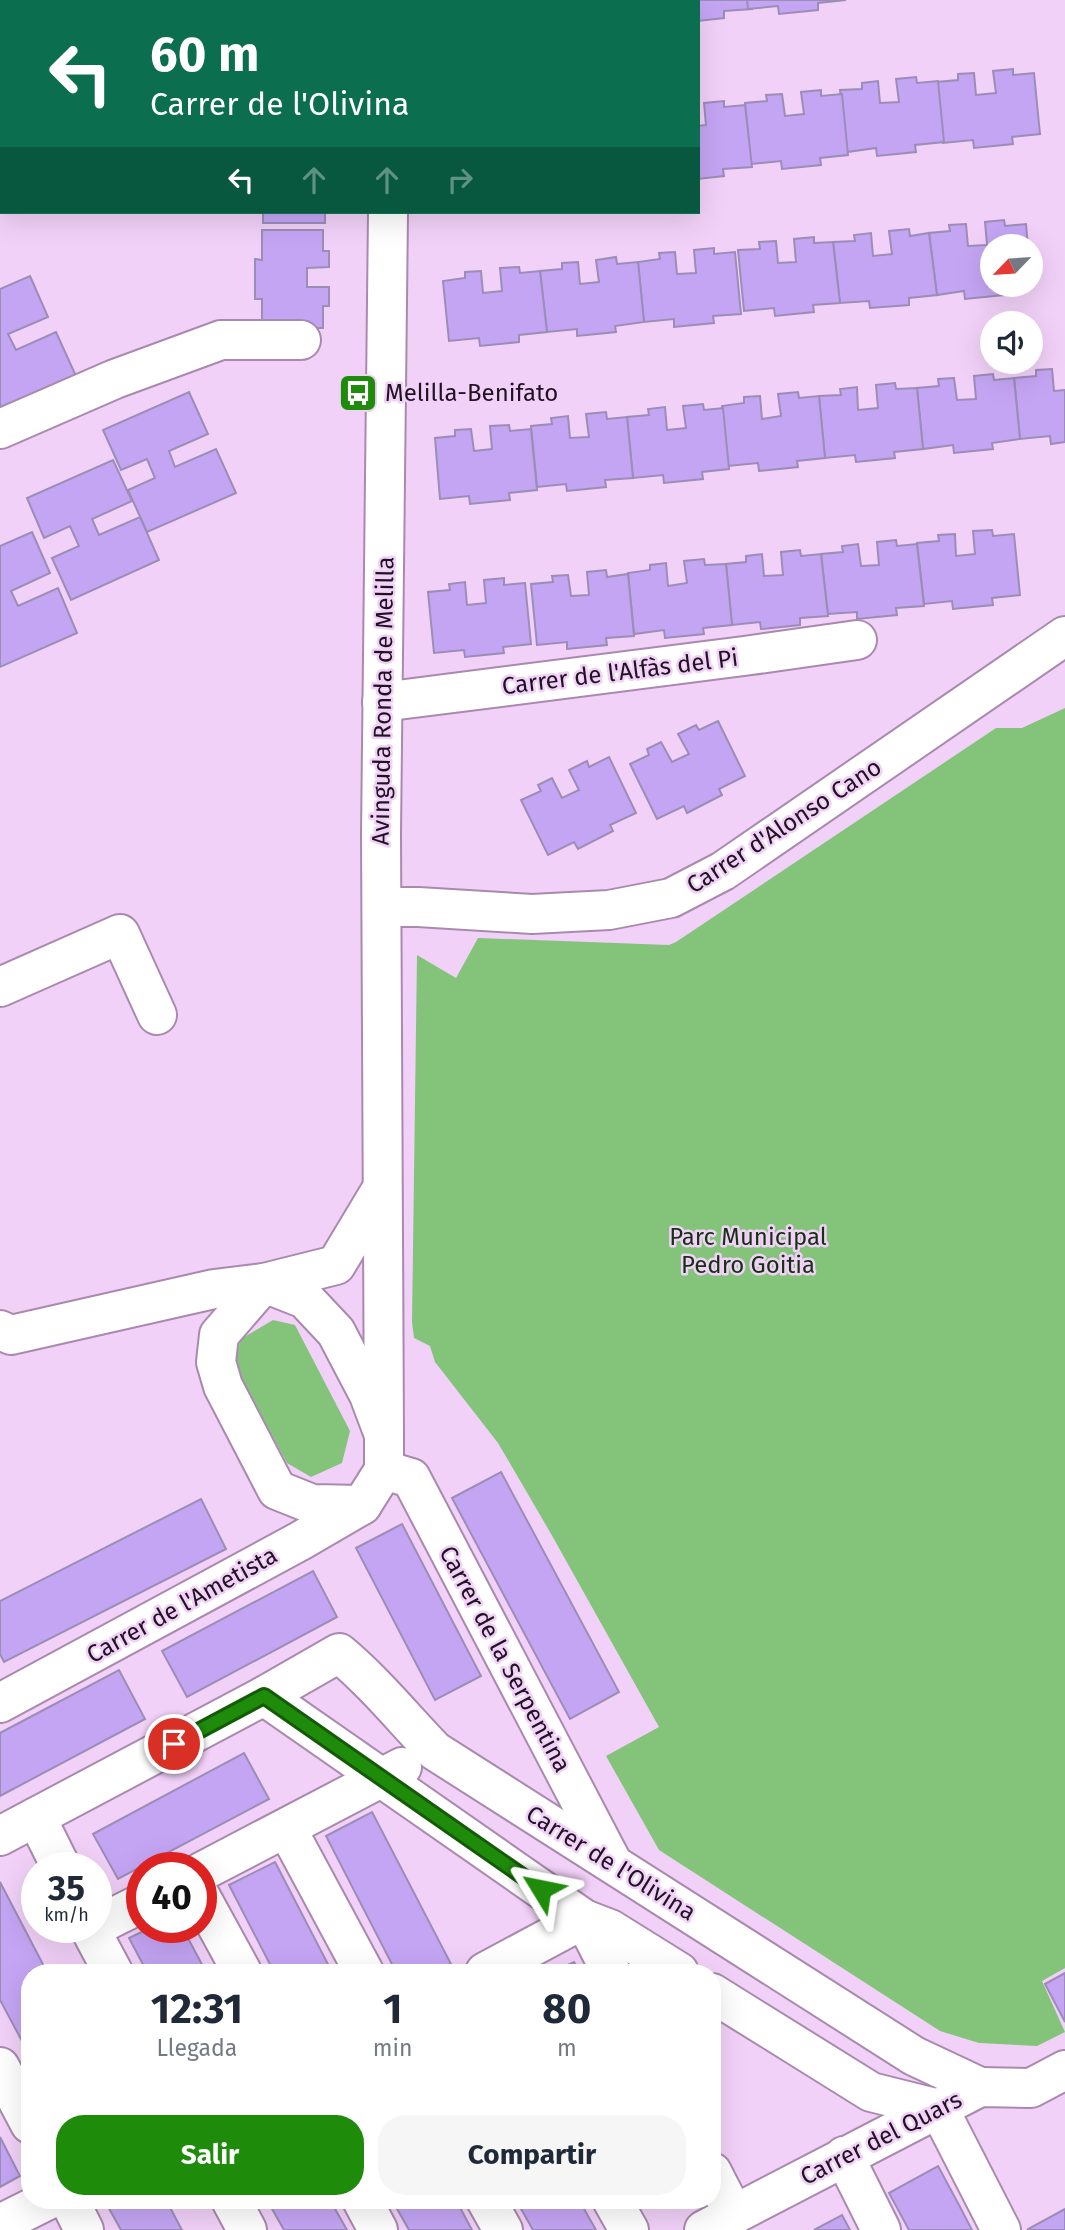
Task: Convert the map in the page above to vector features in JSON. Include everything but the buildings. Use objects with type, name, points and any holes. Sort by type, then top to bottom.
[{"type":"street","name":"Avinguda Ronda de Melilla","points":[[384,1453],[381,834],[388,214]]},
{"type":"street","points":[[0,429],[116,379],[221,340],[301,340]]},
{"type":"street","name":"Carrer d'Alonso Cano","points":[[382,907],[532,914],[610,910],[671,898],[723,871],[1065,636]]},
{"type":"street","name":"Carrer de l'Alfàs del Pi","points":[[382,702],[857,640]]},
{"type":"street","points":[[0,987],[120,934],[157,1015]]},
{"type":"street","points":[[0,1330],[11,1335],[214,1289],[264,1283],[336,1265],[381,1190]]},
{"type":"street","points":[[264,1283],[304,1299],[336,1332],[369,1395],[384,1453],[362,1505],[312,1504],[277,1490],[223,1386],[216,1362],[219,1335],[264,1283]]},
{"type":"street","name":"Carrer de la Serpentina","points":[[384,1453],[411,1478],[613,1864]]},
{"type":"street","name":"Carrer de l'Ametista","points":[[0,1703],[362,1505]]},
{"type":"street","name":"Carrer de l'Olivina","points":[[0,1836],[264,1696],[339,1653],[364,1674],[435,1751],[914,2056],[980,2087]]},
{"type":"street","points":[[264,1696],[584,1919],[610,1929],[666,1964]]},
{"type":"street","points":[[217,1864],[435,1751]]},
{"type":"street","points":[[36,1817],[54,1852]]},
{"type":"street","points":[[286,1829],[360,1964]]},
{"type":"street","points":[[501,1964],[584,1919]]},
{"type":"street","points":[[584,1919],[607,1964]]},
{"type":"street","points":[[217,1926],[238,1964]]},
{"type":"street","points":[[100,1943],[109,1964]]},
{"type":"street","points":[[721,1999],[871,2092],[939,2109],[1001,2230]]},
{"type":"street","points":[[0,2067],[21,2107]]},
{"type":"street","name":"Carrer del Quars","points":[[735,2221],[844,2156],[980,2087],[1048,2093],[1065,2070]]},
{"type":"street","points":[[844,2156],[881,2230]]},
{"type":"street","points":[[721,2191],[735,2221]]},
{"type":"street","points":[[0,2224],[30,2209]]},
{"type":"street","points":[[74,2209],[84,2230]]},
{"type":"street","points":[[236,2209],[247,2230]]},
{"type":"street","points":[[367,2209],[378,2230]]},
{"type":"street","points":[[491,2209],[503,2230]]},
{"type":"street","points":[[617,2209],[629,2230]]},
{"type":"green space","name":"Parc Municipal Pedro Goitia","points":[[1065,708],[1065,1968],[1042,1981],[1065,2032],[1037,2046],[979,2043],[940,2031],[659,1850],[606,1756],[659,1727],[498,1443],[435,1362],[430,1346],[414,1338],[412,1322],[417,955],[456,978],[478,938],[669,945],[996,728],[1022,728]]},
{"type":"green space","points":[[273,1320],[295,1325],[350,1431],[342,1463],[311,1477],[287,1463],[233,1364],[241,1339]]},
{"type":"place","name":"Melilla-Benifato","points":[[358,393]]},
{"type":"route","points":[[174,1744],[264,1696],[541,1889]]}]
